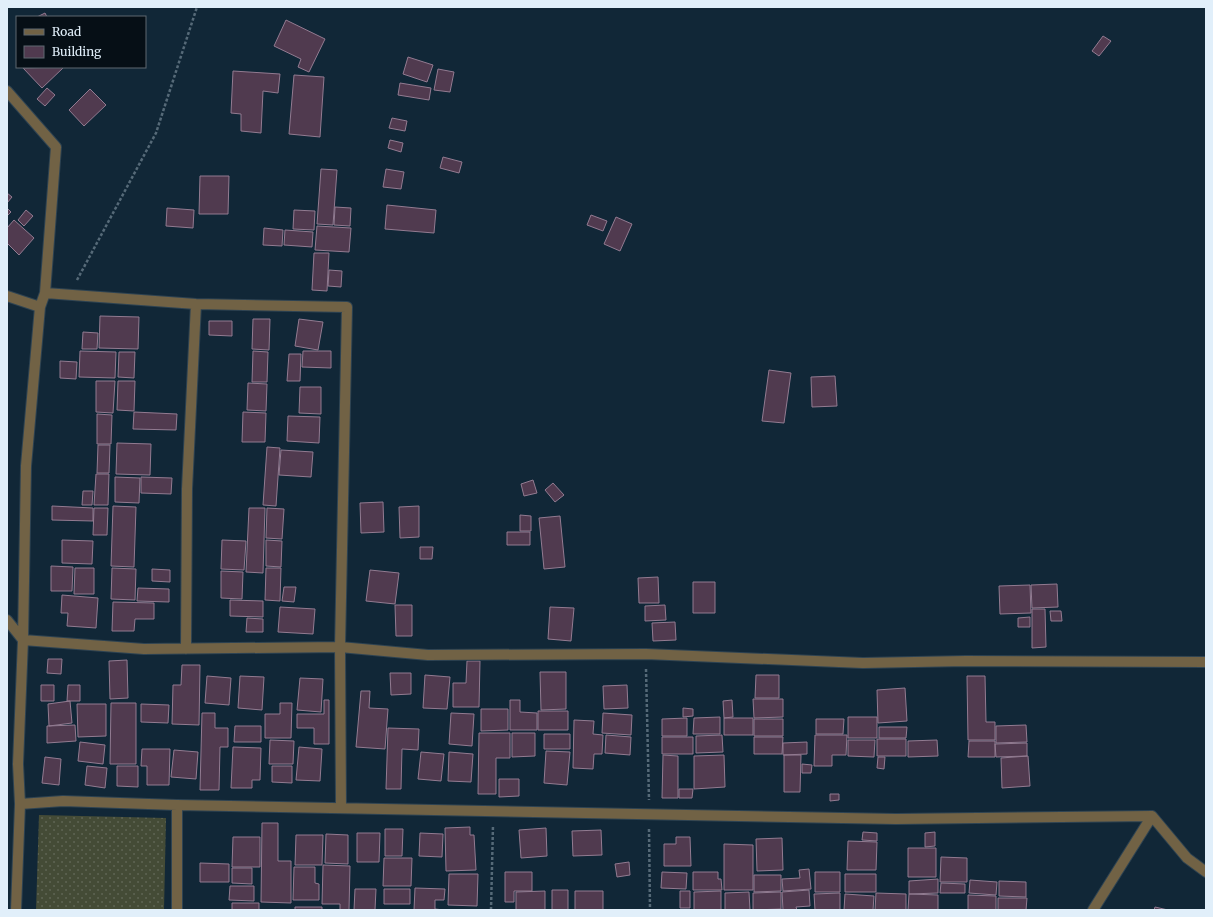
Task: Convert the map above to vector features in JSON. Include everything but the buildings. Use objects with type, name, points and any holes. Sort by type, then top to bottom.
[{"type":"street","points":[[7,91],[56,147],[45,292],[40,307],[26,466],[23,640],[18,764],[20,804],[16,910]]},
{"type":"street","points":[[45,292],[196,304],[347,306],[340,647],[341,808]]},
{"type":"street","points":[[7,296],[40,307]]},
{"type":"street","points":[[186,649],[187,489],[196,304]]},
{"type":"street","points":[[7,620],[23,640],[144,649],[340,647],[428,655],[646,654],[863,663],[966,661],[1206,662]]},
{"type":"street","points":[[7,764],[18,764]]},
{"type":"street","points":[[20,804],[63,801],[177,805],[896,818],[1152,816]]},
{"type":"street","points":[[177,805],[177,910]]},
{"type":"street","points":[[1152,816],[1187,858],[1206,872]]},
{"type":"street","points":[[1093,910],[1152,816]]},
{"type":"path","points":[[70,295],[156,133],[197,7]]},
{"type":"path","points":[[646,654],[650,814],[650,910]]},
{"type":"path","points":[[491,910],[493,811]]},
{"type":"green space","points":[[39,815],[166,818],[164,910],[36,910]]}]
